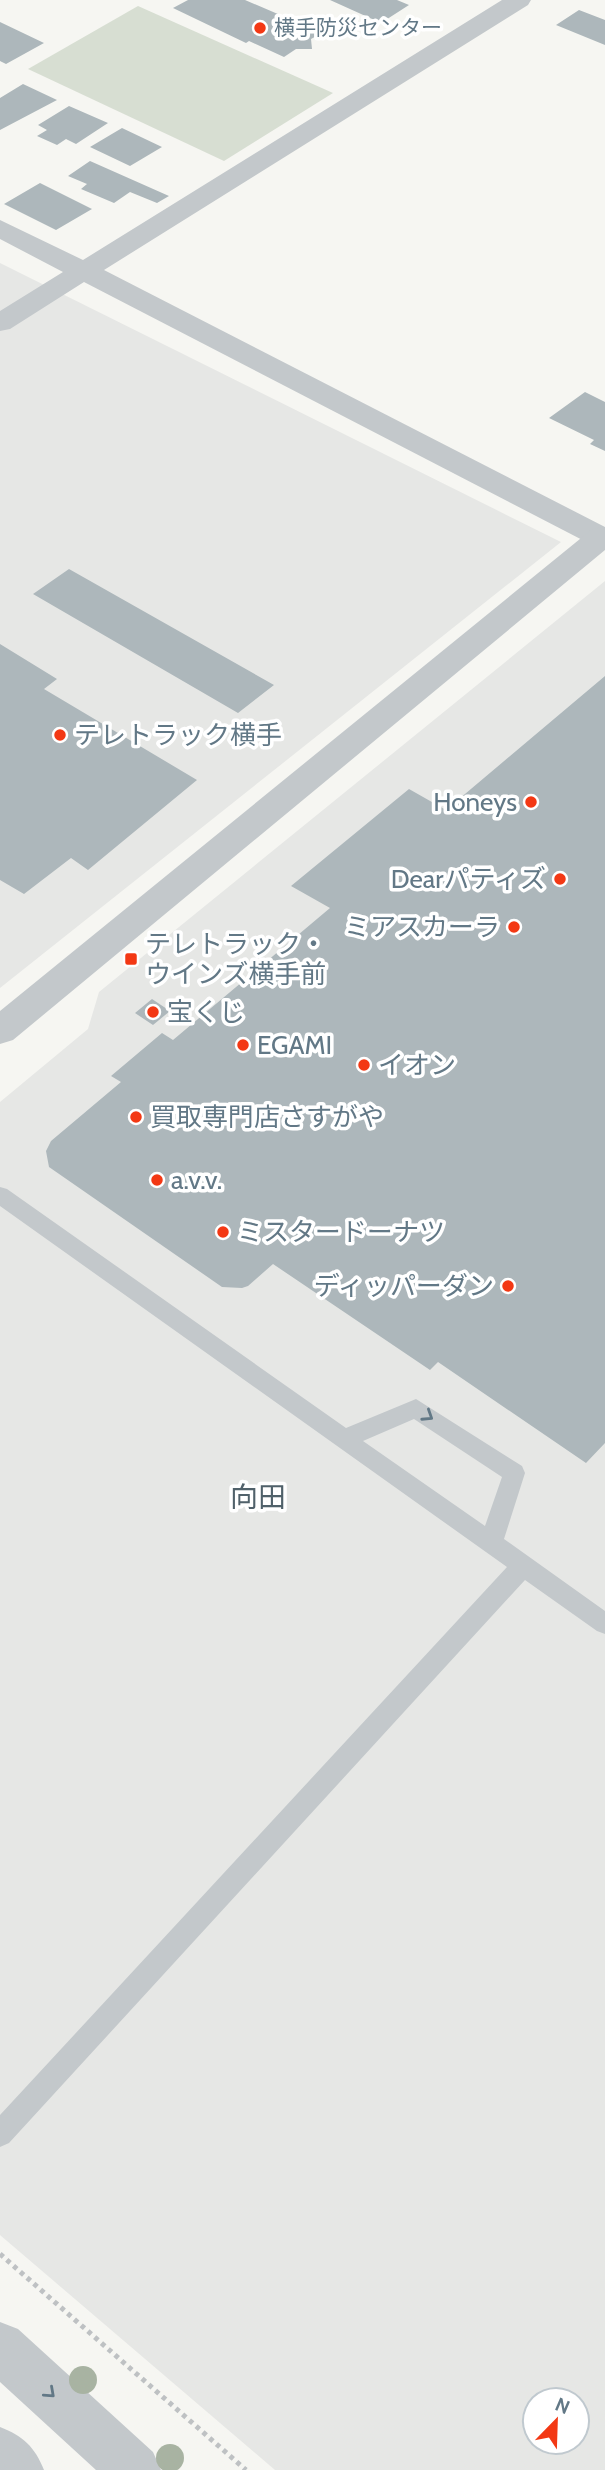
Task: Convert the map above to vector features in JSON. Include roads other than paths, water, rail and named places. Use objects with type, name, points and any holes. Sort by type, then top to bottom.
[{"type":"street","points":[[0,323],[519,0]]},
{"type":"street","points":[[0,228],[85,269],[604,537],[0,1031]]},
{"type":"street","points":[[0,2347],[135,2470]]},
{"type":"street","points":[[0,2453],[18,2470]]},
{"type":"lane","points":[[0,1195],[605,1624]]},
{"type":"lane","points":[[344,1439],[416,1408],[514,1473],[491,1543]]},
{"type":"lane","points":[[0,2134],[523,1566]]},
{"type":"place","name":"横手防災センター","points":[[260,28]]},
{"type":"place","name":"テレトラック横手","points":[[60,735]]},
{"type":"place","name":"Honeys","points":[[531,802]]},
{"type":"place","name":"Dearパティズ","points":[[560,879]]},
{"type":"place","name":"ミアスカーラ","points":[[514,927]]},
{"type":"place","name":"テレトラック・ ウインズ横手前","points":[[131,959]]},
{"type":"place","name":"宝くじ","points":[[153,1012]]},
{"type":"place","name":"EGAMI","points":[[243,1045]]},
{"type":"place","name":"イオン","points":[[364,1065]]},
{"type":"place","name":"買取専門店さすがや","points":[[136,1117]]},
{"type":"place","name":"a.v.v.","points":[[157,1180]]},
{"type":"place","name":"ミスタードーナツ","points":[[223,1232]]},
{"type":"place","name":"ディッパーダン","points":[[508,1286]]},
{"type":"district","name":"向田","points":[[258,1497]]}]
